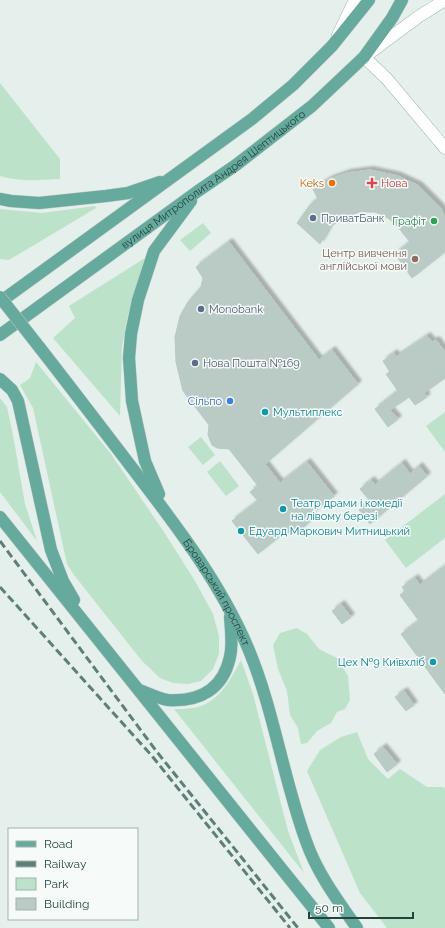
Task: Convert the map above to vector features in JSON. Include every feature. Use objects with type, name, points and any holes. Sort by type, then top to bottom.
[{"type":"main road","points":[[0,302],[252,119],[293,85],[332,46],[369,0]]},
{"type":"main road","name":"вулиця Митрополита Андрея Шептицького","points":[[0,335],[236,164],[300,115],[364,56],[392,18],[402,0]]},
{"type":"main road","points":[[0,199],[39,203],[106,196],[128,193],[171,179]]},
{"type":"main road","points":[[175,524],[156,490],[142,452],[132,401],[129,358],[131,334],[138,300],[154,250],[198,191]]},
{"type":"main road","name":"Броварський проспект","points":[[0,296],[175,524],[219,589],[230,609],[248,649],[262,685],[306,842],[321,872],[357,928]]},
{"type":"main road","points":[[0,379],[12,390],[18,401],[51,550],[63,581],[96,636]]},
{"type":"main road","points":[[0,517],[329,928]]},
{"type":"main road","points":[[139,690],[167,700],[191,699],[204,694],[216,686],[224,675],[230,657],[230,609]]},
{"type":"street","points":[[332,46],[355,0]]},
{"type":"street","points":[[445,0],[418,17],[364,56],[387,79],[445,148]]},
{"type":"green space","points":[[0,83],[60,159],[60,179],[22,180],[0,176]]},
{"type":"green space","points":[[95,206],[96,208],[9,260],[0,259],[0,209],[42,213]]},
{"type":"green space","points":[[203,223],[211,233],[190,251],[180,240]]},
{"type":"green space","points":[[145,258],[128,315],[122,346],[120,416],[53,338],[75,318],[69,306]]},
{"type":"green space","points":[[36,362],[111,454],[164,532],[195,581],[213,614],[219,636],[219,654],[213,669],[201,681],[188,684],[173,683],[160,678],[142,661],[67,564],[33,408],[20,385],[30,378]]},
{"type":"green space","points":[[0,398],[7,407],[25,504],[37,541],[0,492]]},
{"type":"green space","points":[[445,412],[445,452],[426,426]]},
{"type":"green space","points":[[201,437],[215,455],[203,465],[188,447]]},
{"type":"green space","points":[[220,461],[239,486],[226,496],[207,472]]},
{"type":"green space","points":[[445,494],[445,538],[406,568],[385,540]]},
{"type":"green space","points":[[297,628],[307,634],[319,649],[337,658],[348,676],[350,700],[345,709],[337,712],[331,723],[317,731],[307,743],[301,744],[298,728],[290,715],[287,691],[278,669],[273,645],[280,633]]},
{"type":"green space","points":[[241,660],[253,694],[288,831],[304,873],[174,709],[185,709],[201,706],[216,697],[228,683]]},
{"type":"green space","points":[[357,732],[368,759],[388,779],[400,769],[427,787],[444,787],[445,789],[445,928],[387,928],[360,893],[307,771],[320,750],[341,737]]},
{"type":"building","points":[[370,170],[398,176],[419,186],[441,208],[445,218],[445,252],[412,278],[395,254],[410,242],[397,226],[388,218],[375,212],[359,212],[330,226],[320,244],[297,223],[310,205],[318,199],[313,189],[330,179],[347,173]]},
{"type":"building","points":[[229,242],[319,360],[332,350],[358,384],[265,464],[280,483],[307,462],[334,496],[309,516],[312,520],[295,534],[285,532],[258,554],[232,521],[258,501],[250,492],[258,486],[229,449],[217,448],[212,445],[208,435],[209,425],[183,391],[176,362],[175,337],[180,316],[188,302],[201,287],[203,278],[196,267]]},
{"type":"building","points":[[427,336],[432,342],[436,340],[445,352],[445,378],[424,393],[427,397],[415,405],[409,397],[390,410],[398,419],[388,427],[375,409],[398,391],[386,374],[390,372],[383,361],[394,353],[396,357]]},
{"type":"building","points":[[402,463],[410,474],[419,466],[427,476],[370,524],[359,510],[370,501],[360,489],[371,480],[375,485]]},
{"type":"building","name":"Цех №9 Київхліб","points":[[445,566],[445,694],[401,634],[419,621],[400,595],[405,591],[402,587],[415,578],[420,585]]},
{"type":"building","points":[[341,604],[351,617],[342,624],[332,611]]},
{"type":"building","points":[[404,691],[414,705],[406,711],[395,697]]},
{"type":"building","points":[[383,747],[397,764],[387,772],[374,754]]},
{"type":"railway","points":[[0,541],[157,752],[298,928]]},
{"type":"railway","points":[[0,587],[152,756],[290,928]]},
{"type":"place","name":"Keks","points":[[332,183]]},
{"type":"place","name":"Нова","points":[[372,183]]},
{"type":"place","name":"ПриватБанк","points":[[313,218]]},
{"type":"place","name":"Графіт","points":[[434,221]]},
{"type":"place","name":"Центр вивчення англійської мови","points":[[415,259]]},
{"type":"place","name":"Monobank","points":[[201,309]]},
{"type":"place","name":"Нова Пошта №169","points":[[195,363]]},
{"type":"place","name":"Сільпо","points":[[230,401]]},
{"type":"place","name":"Мультиплекс","points":[[265,412]]},
{"type":"place","name":"Театр драми і комедії на лівому березі","points":[[283,509]]},
{"type":"place","name":"Едуард Маркович Митницький","points":[[241,531]]},
{"type":"place","name":"Цех №9 Київхліб","points":[[433,662]]}]
